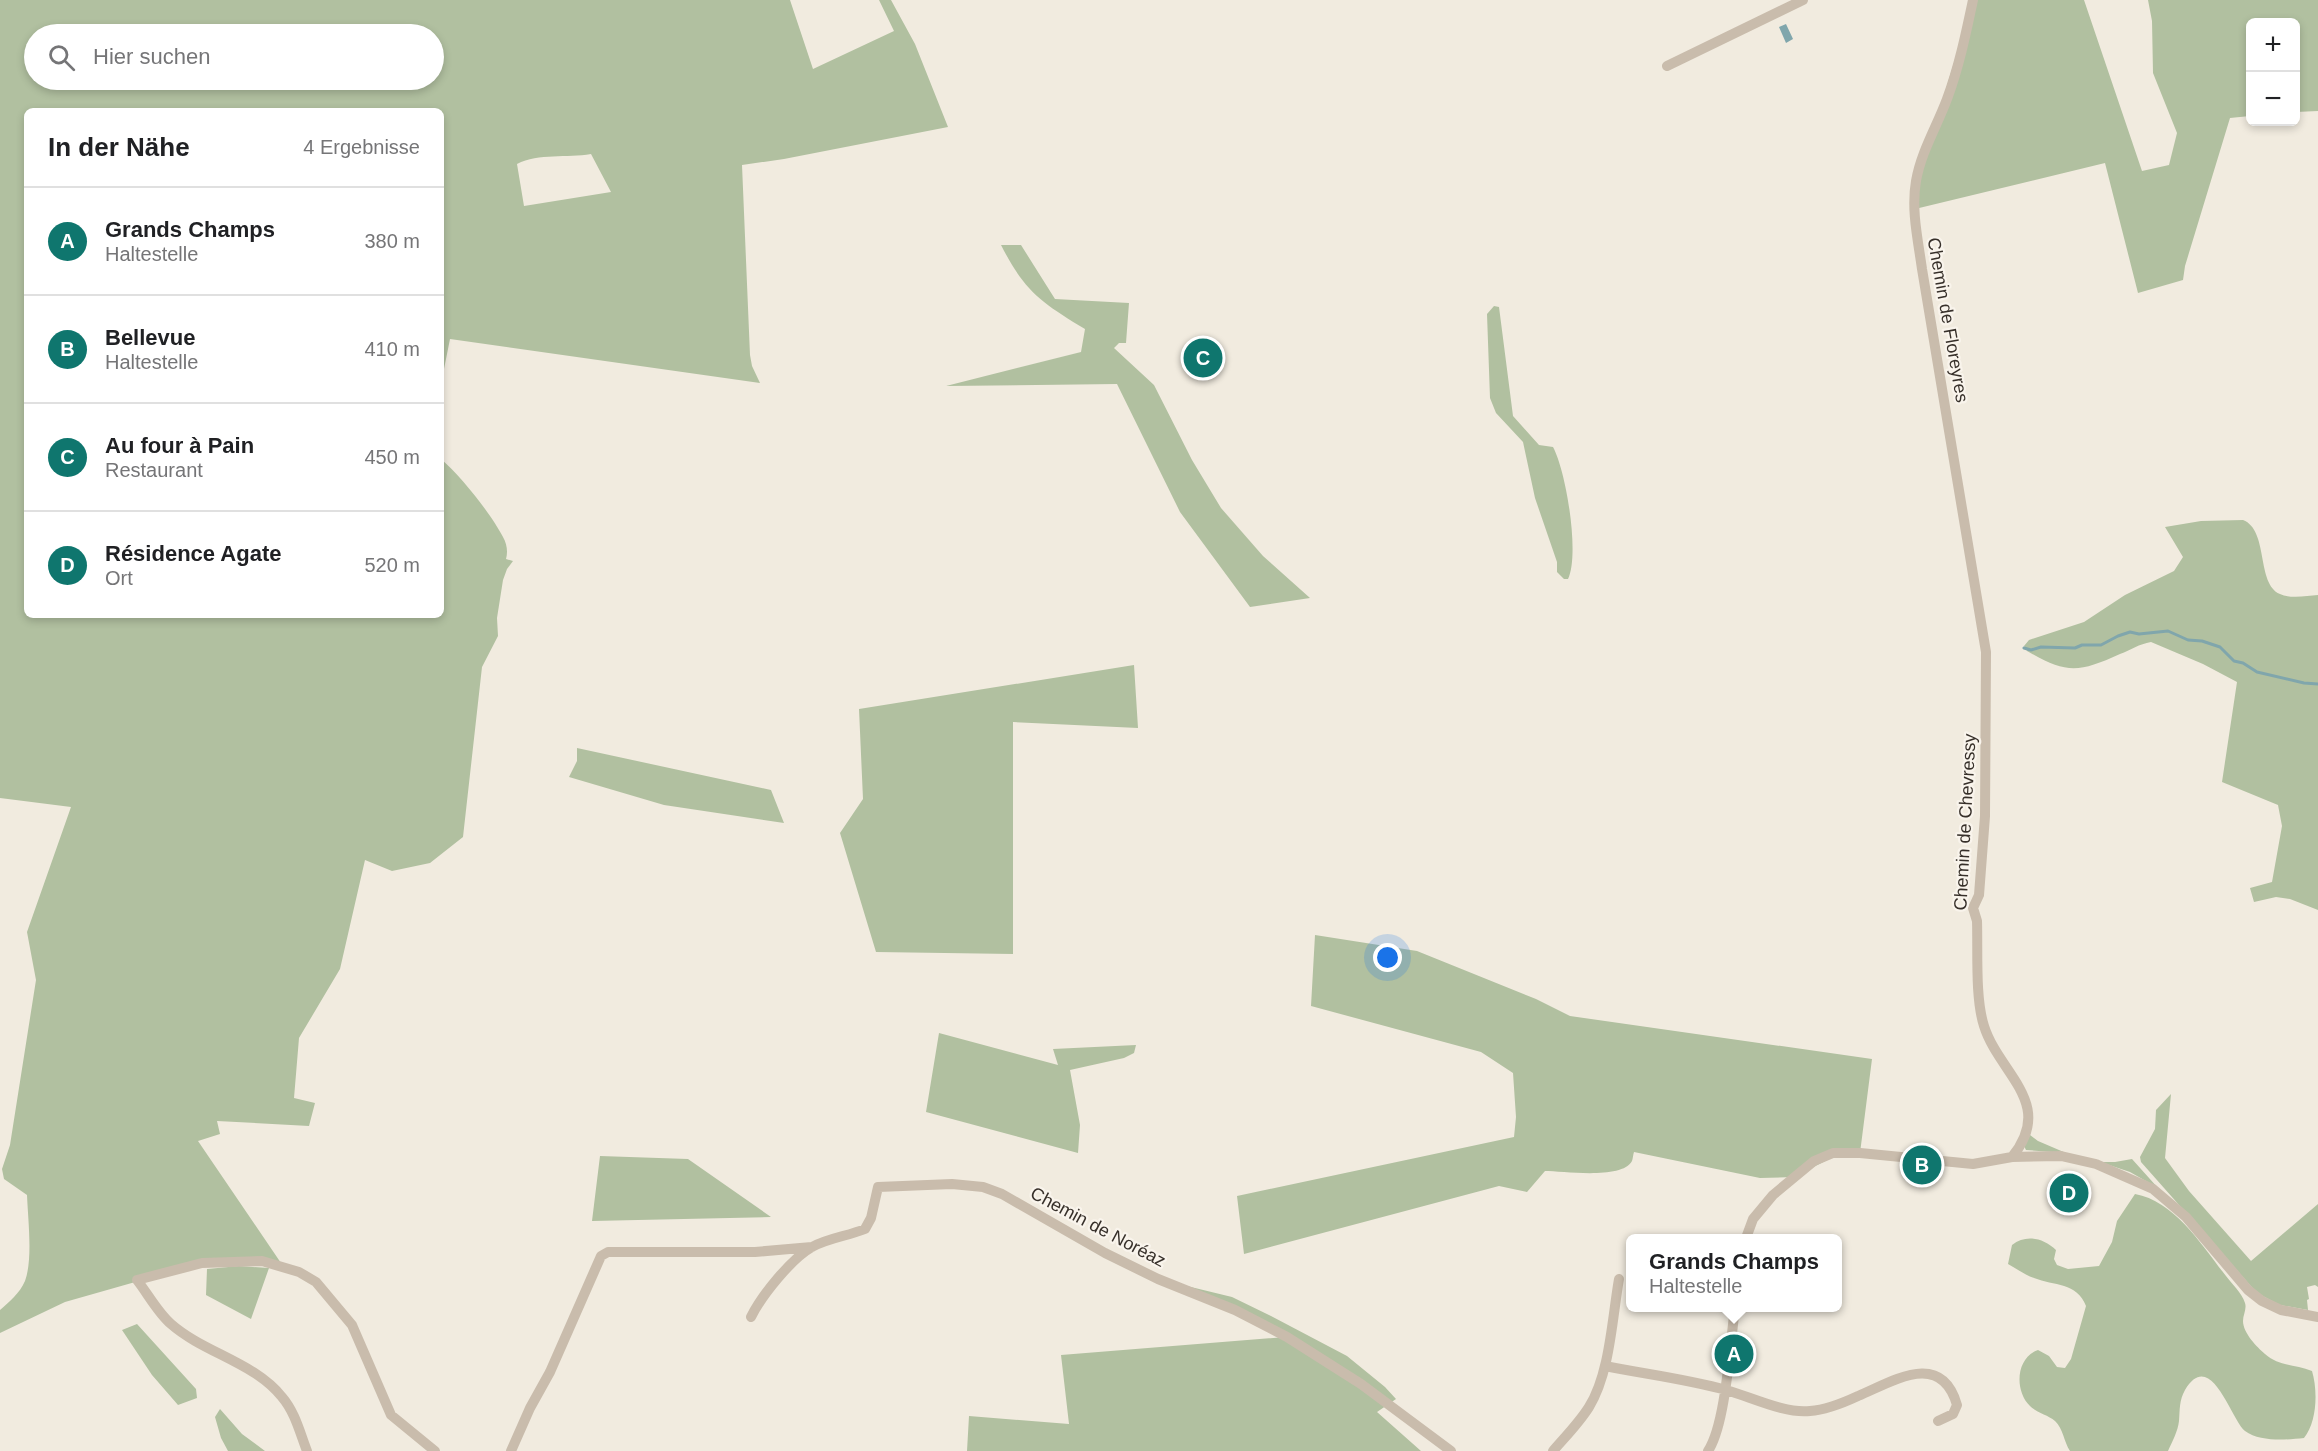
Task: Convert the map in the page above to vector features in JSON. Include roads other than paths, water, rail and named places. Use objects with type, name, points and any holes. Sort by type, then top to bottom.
[{"type":"street","points":[[1667,66],[1803,0]]},
{"type":"street","name":"Chemin de Floreyres","points":[[1973,0],[1959,64],[1947,99],[1926,146],[1916,179],[1914,209],[1986,652]]},
{"type":"street","name":"Chemin de Chevressy","points":[[1986,652],[1985,816],[1979,895],[1973,908],[1977,921],[1980,1006],[1983,1025],[1992,1048],[2018,1082],[2029,1128],[2020,1147],[2012,1157]]},
{"type":"street","points":[[1748,1234],[1753,1220],[1765,1204],[1801,1172],[1824,1156],[1851,1152],[1973,1164],[2012,1157],[2061,1156],[2096,1164],[2140,1182],[2162,1194],[2181,1212],[2248,1290],[2262,1301],[2281,1310],[2318,1317]]},
{"type":"street","name":"Chemin de Noréaz","points":[[751,1317],[758,1303],[773,1284],[812,1247],[865,1229],[871,1218],[878,1187],[952,1184],[983,1187],[1002,1194],[1105,1253],[1158,1279],[1235,1310],[1287,1337],[1361,1384],[1451,1451]]},
{"type":"street","points":[[511,1451],[530,1408],[550,1372],[601,1256],[608,1252],[755,1252],[812,1247]]},
{"type":"street","points":[[307,1451],[292,1410],[282,1396],[267,1381],[187,1336],[169,1323],[137,1280],[202,1263],[262,1261],[299,1272],[316,1282],[352,1325],[391,1415],[435,1451]]},
{"type":"street","points":[[1553,1451],[1590,1406],[1605,1366],[1619,1279]]},
{"type":"street","points":[[1707,1451],[1715,1437],[1734,1312]]},
{"type":"street","points":[[1605,1366],[1724,1389],[1791,1410],[1810,1411],[1857,1397],[1908,1374],[1928,1374],[1938,1378],[1947,1386],[1957,1405],[1953,1414],[1938,1421]]},
{"type":"water","points":[[1786,24],[1793,39],[1786,43],[1779,27]]},
{"type":"waterway","points":[[2024,648],[2031,650],[2041,647],[2075,648],[2082,645],[2101,645],[2130,632],[2139,634],[2168,631],[2188,640],[2202,641],[2220,647],[2234,661],[2243,663],[2257,672],[2318,684]]},
{"type":"place","name":"Au four à Pain","points":[[1203,358]]},
{"type":"place","name":"Bellevue","points":[[1922,1165]]},
{"type":"place","name":"Résidence Agate","points":[[2069,1193]]},
{"type":"place","name":"Grands Champs","points":[[1734,1354]]}]
